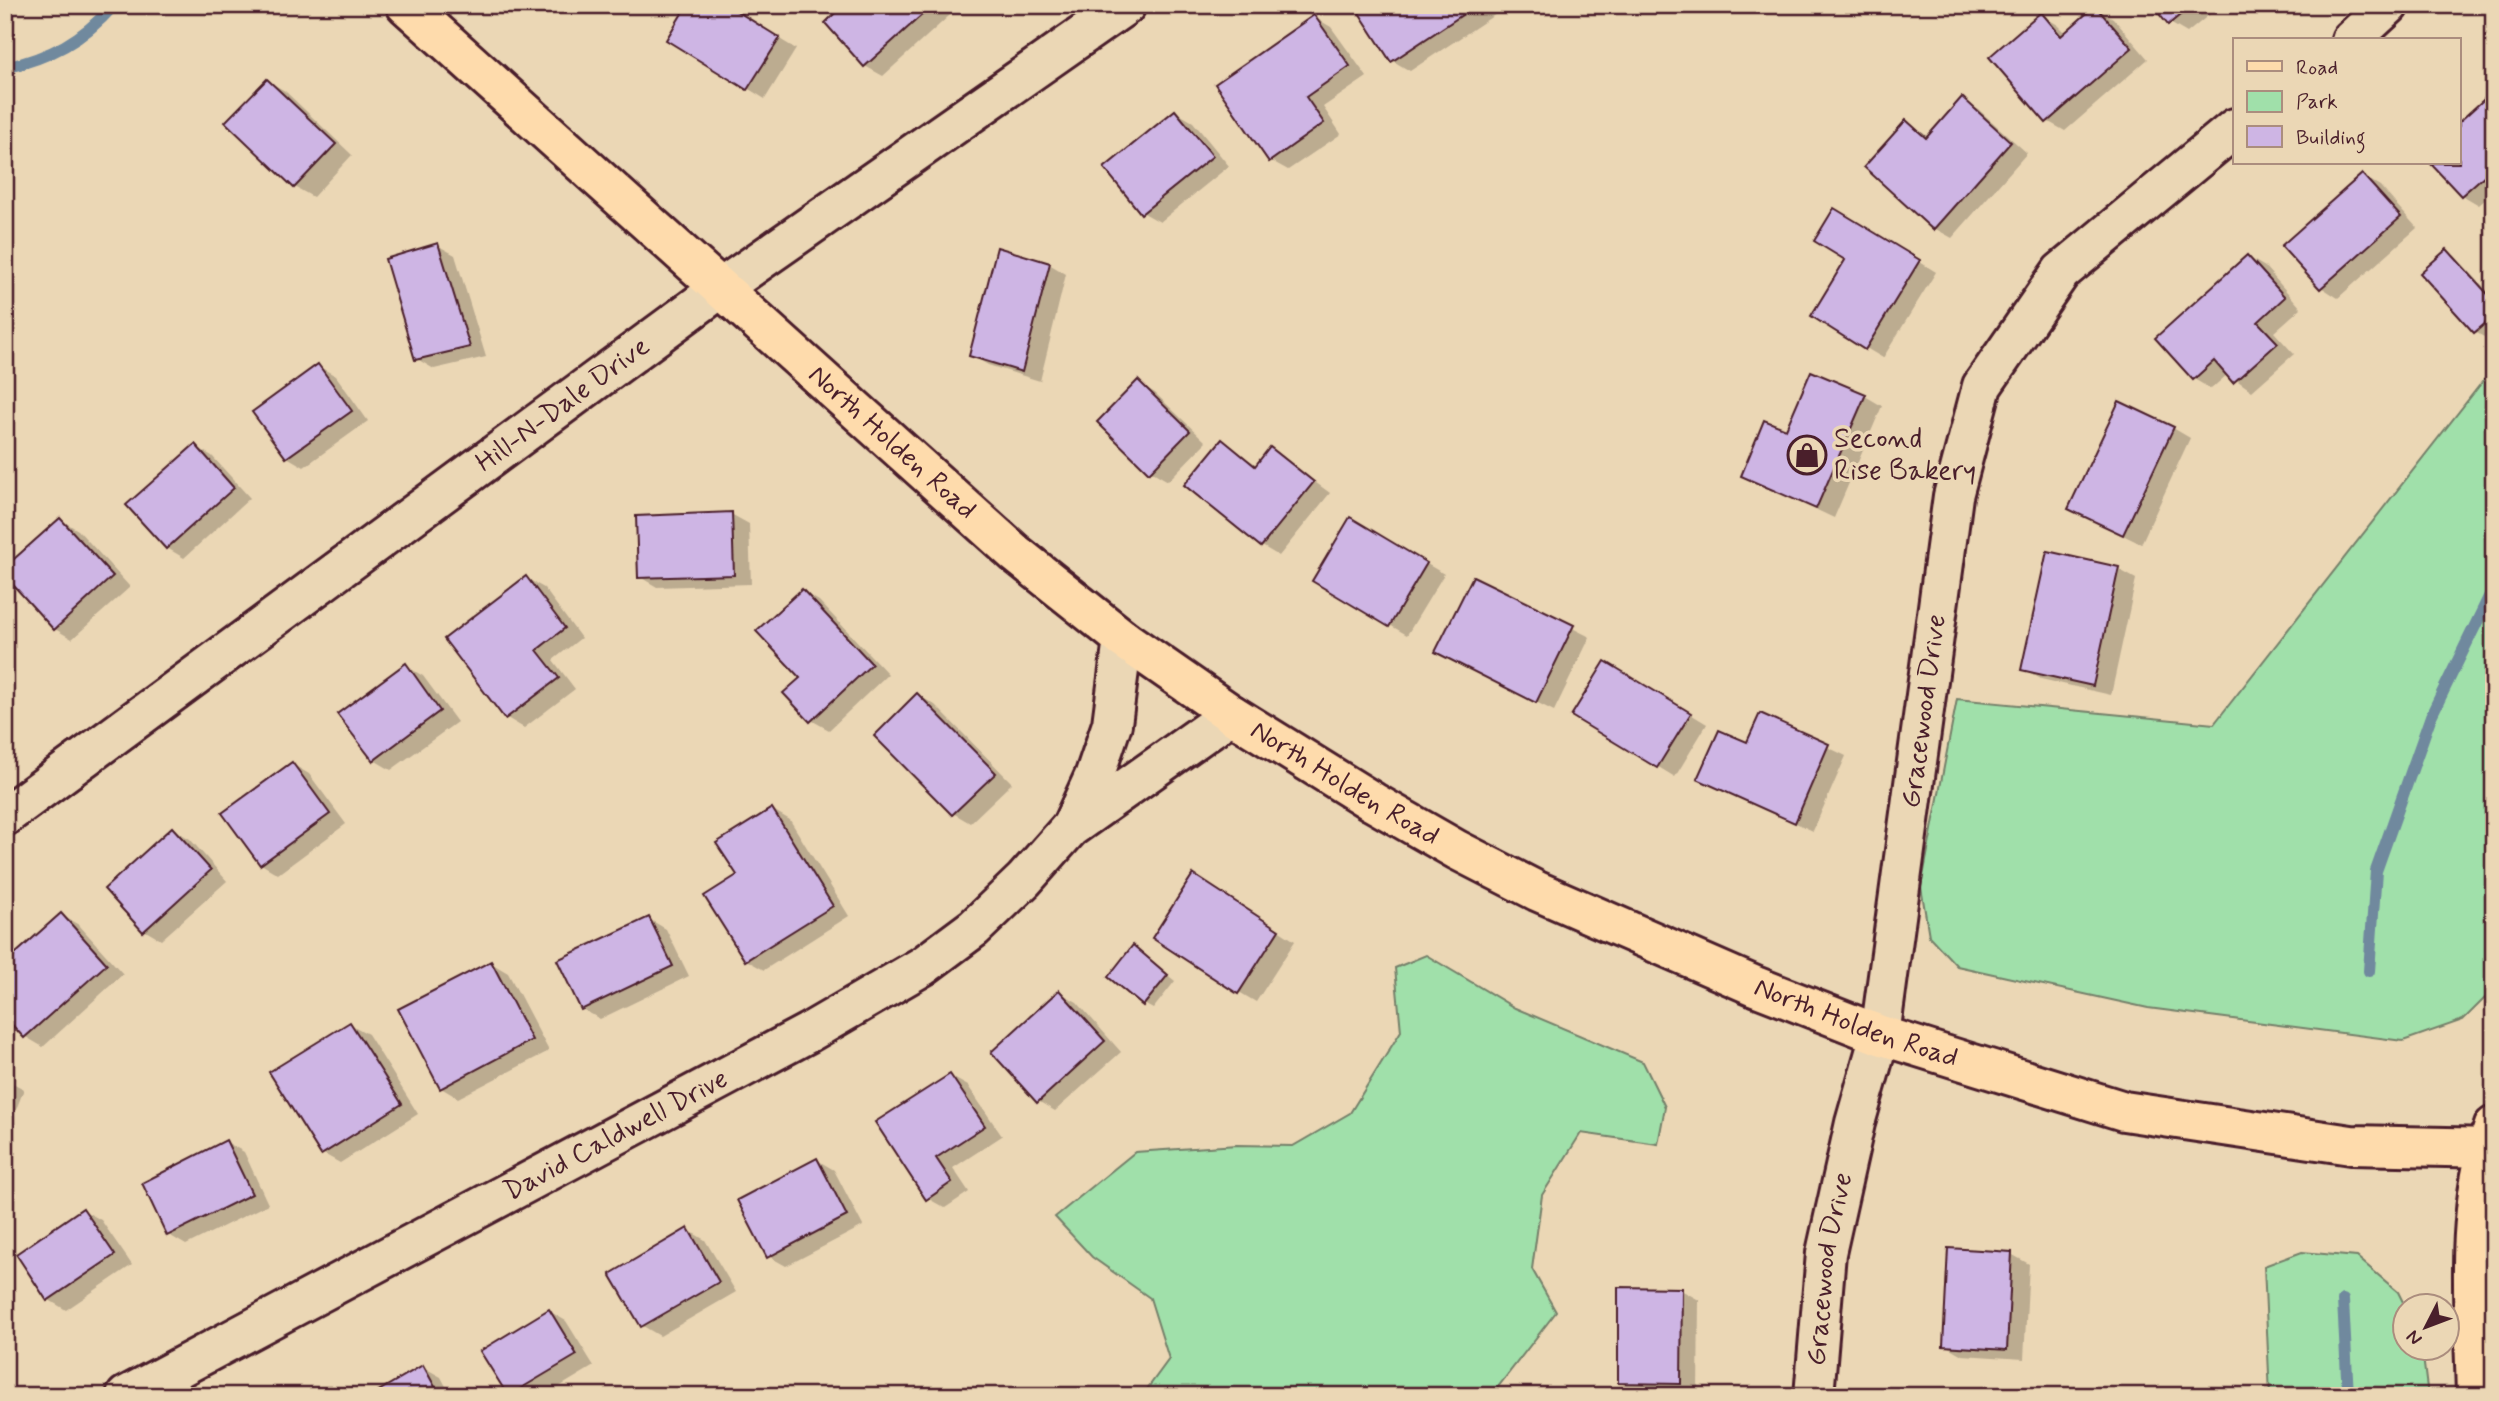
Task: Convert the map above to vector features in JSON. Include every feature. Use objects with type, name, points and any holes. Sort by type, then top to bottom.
[{"type":"main road","name":"North Holden Road","points":[[406,5],[1014,553],[1123,639],[1231,714],[1373,802],[1537,891],[1755,986],[1880,1035],[2124,1111],[2351,1144],[2491,1140]]},
{"type":"main road","points":[[2476,1396],[2472,1249],[2491,1140]]},
{"type":"street","name":"Hill-N-Dale Drive","points":[[5,816],[721,288],[1126,5]]},
{"type":"street","points":[[2353,38],[2389,5]]},
{"type":"street","name":"Gracewood Drive","points":[[1815,1396],[1826,1253],[1856,1123],[1880,1035],[1953,496],[1982,386],[2062,272],[2233,130]]},
{"type":"street","name":"David Caldwell Drive","points":[[1070,828],[1094,777],[1112,724],[1123,639]]},
{"type":"street","name":"David Caldwell Drive","points":[[126,1396],[808,1033],[923,966],[974,928],[1024,880],[1070,828],[1231,714]]},
{"type":"green space","points":[[2494,367],[2494,989],[2463,1020],[2403,1041],[2148,1008],[1957,966],[1929,936],[1921,887],[1957,699],[2214,724]]},
{"type":"green space","points":[[1426,955],[1515,1008],[1643,1062],[1665,1107],[1658,1144],[1581,1133],[1542,1195],[1532,1269],[1556,1312],[1491,1396],[1142,1396],[1169,1359],[1150,1298],[1092,1257],[1055,1217],[1135,1152],[1237,1145],[1293,1146],[1350,1113],[1401,1031],[1395,968]]},
{"type":"green space","points":[[2302,1252],[2357,1257],[2398,1292],[2390,1292],[2390,1362],[2424,1362],[2428,1396],[2270,1396],[2264,1266]]},
{"type":"building","points":[[687,5],[727,5],[780,38],[747,90],[666,40]]},
{"type":"building","points":[[843,5],[933,5],[864,67],[825,23]]},
{"type":"building","points":[[1354,5],[1477,5],[1391,62]]},
{"type":"building","points":[[2152,5],[2192,5],[2168,25]]},
{"type":"building","points":[[2095,6],[2132,48],[2046,123],[1989,57],[2041,12],[2061,36]]},
{"type":"building","points":[[1314,15],[1350,66],[1306,97],[1324,123],[1269,162],[1215,84]]},
{"type":"building","points":[[267,79],[336,144],[294,188],[225,122]]},
{"type":"building","points":[[2491,93],[2494,96],[2494,167],[2461,196],[2431,164],[2460,164],[2460,121]]},
{"type":"building","points":[[1962,97],[2011,142],[1933,230],[1864,167],[1906,120],[1926,138]]},
{"type":"building","points":[[1175,110],[1213,156],[1141,214],[1104,168]]},
{"type":"building","points":[[2362,174],[2401,217],[2320,289],[2281,246]]},
{"type":"building","points":[[1834,208],[1920,260],[1865,350],[1811,316],[1845,260],[1814,241]]},
{"type":"building","points":[[438,243],[470,347],[415,360],[385,259]]},
{"type":"building","points":[[997,247],[1050,263],[1022,372],[969,356]]},
{"type":"building","points":[[2447,249],[2494,301],[2494,316],[2474,333],[2420,273]]},
{"type":"building","points":[[2247,255],[2285,297],[2258,322],[2278,343],[2233,383],[2214,361],[2193,380],[2155,338]]},
{"type":"building","points":[[318,364],[352,411],[286,458],[252,412]]},
{"type":"building","points":[[1811,371],[1866,394],[1816,509],[1741,476],[1764,420],[1786,429]]},
{"type":"building","points":[[1138,380],[1190,431],[1149,473],[1097,422]]},
{"type":"building","points":[[2119,401],[2174,427],[2123,535],[2068,509]]},
{"type":"building","points":[[1222,439],[1255,466],[1270,447],[1314,482],[1261,547],[1184,485]]},
{"type":"building","points":[[195,444],[234,488],[166,549],[126,505]]},
{"type":"building","points":[[732,512],[734,575],[638,578],[636,516]]},
{"type":"building","points":[[1350,517],[1427,563],[1389,627],[1312,581]]},
{"type":"building","points":[[60,518],[113,576],[54,630],[5,576],[5,567]]},
{"type":"building","points":[[2047,551],[2119,567],[2093,686],[2021,670]]},
{"type":"building","points":[[526,576],[565,628],[537,650],[559,678],[505,719],[444,639]]},
{"type":"building","points":[[1473,576],[1574,625],[1536,703],[1435,652]]},
{"type":"building","points":[[802,589],[872,664],[810,722],[783,693],[800,678],[756,631]]},
{"type":"building","points":[[1605,661],[1691,713],[1657,768],[1571,716]]},
{"type":"building","points":[[406,663],[440,711],[373,761],[337,714]]},
{"type":"building","points":[[917,693],[996,773],[952,815],[874,736]]},
{"type":"building","points":[[1760,713],[1829,744],[1795,823],[1697,779],[1719,730],[1747,742]]},
{"type":"building","points":[[292,762],[330,814],[260,865],[222,813]]},
{"type":"building","points":[[772,808],[833,906],[745,961],[704,896],[737,875],[716,843]]},
{"type":"building","points":[[172,827],[211,870],[143,932],[104,889]]},
{"type":"building","points":[[1193,874],[1279,930],[1238,994],[1152,938]]},
{"type":"building","points":[[61,913],[107,964],[24,1038],[5,1017],[5,963]]},
{"type":"building","points":[[649,917],[673,966],[581,1010],[557,960]]},
{"type":"building","points":[[1133,945],[1168,975],[1143,1006],[1108,977]]},
{"type":"building","points":[[491,961],[532,1040],[440,1089],[398,1009]]},
{"type":"building","points":[[1059,990],[1105,1041],[1037,1103],[991,1052]]},
{"type":"building","points":[[350,1022],[402,1104],[321,1155],[269,1072]]},
{"type":"building","points":[[950,1074],[985,1126],[936,1158],[952,1182],[926,1200],[875,1122]]},
{"type":"building","points":[[226,1140],[252,1194],[167,1236],[142,1183]]},
{"type":"building","points":[[817,1158],[847,1216],[767,1258],[737,1200]]},
{"type":"building","points":[[83,1208],[115,1255],[47,1301],[16,1254]]},
{"type":"building","points":[[688,1228],[719,1282],[641,1327],[610,1274]]},
{"type":"building","points":[[1948,1248],[2012,1252],[2007,1350],[1943,1346]]},
{"type":"building","points":[[1618,1287],[1682,1288],[1681,1384],[1618,1383]]},
{"type":"building","points":[[549,1309],[577,1355],[508,1396],[480,1351]]},
{"type":"building","points":[[423,1365],[440,1396],[370,1396]]},
{"type":"waterway","points":[[5,68],[37,59],[65,46],[102,18],[114,5]]},
{"type":"waterway","points":[[2369,971],[2376,871],[2431,716],[2494,587]]},
{"type":"waterway","points":[[2343,1300],[2348,1396]]},
{"type":"place","name":"Second Rise Bakery","points":[[1807,455]]}]
